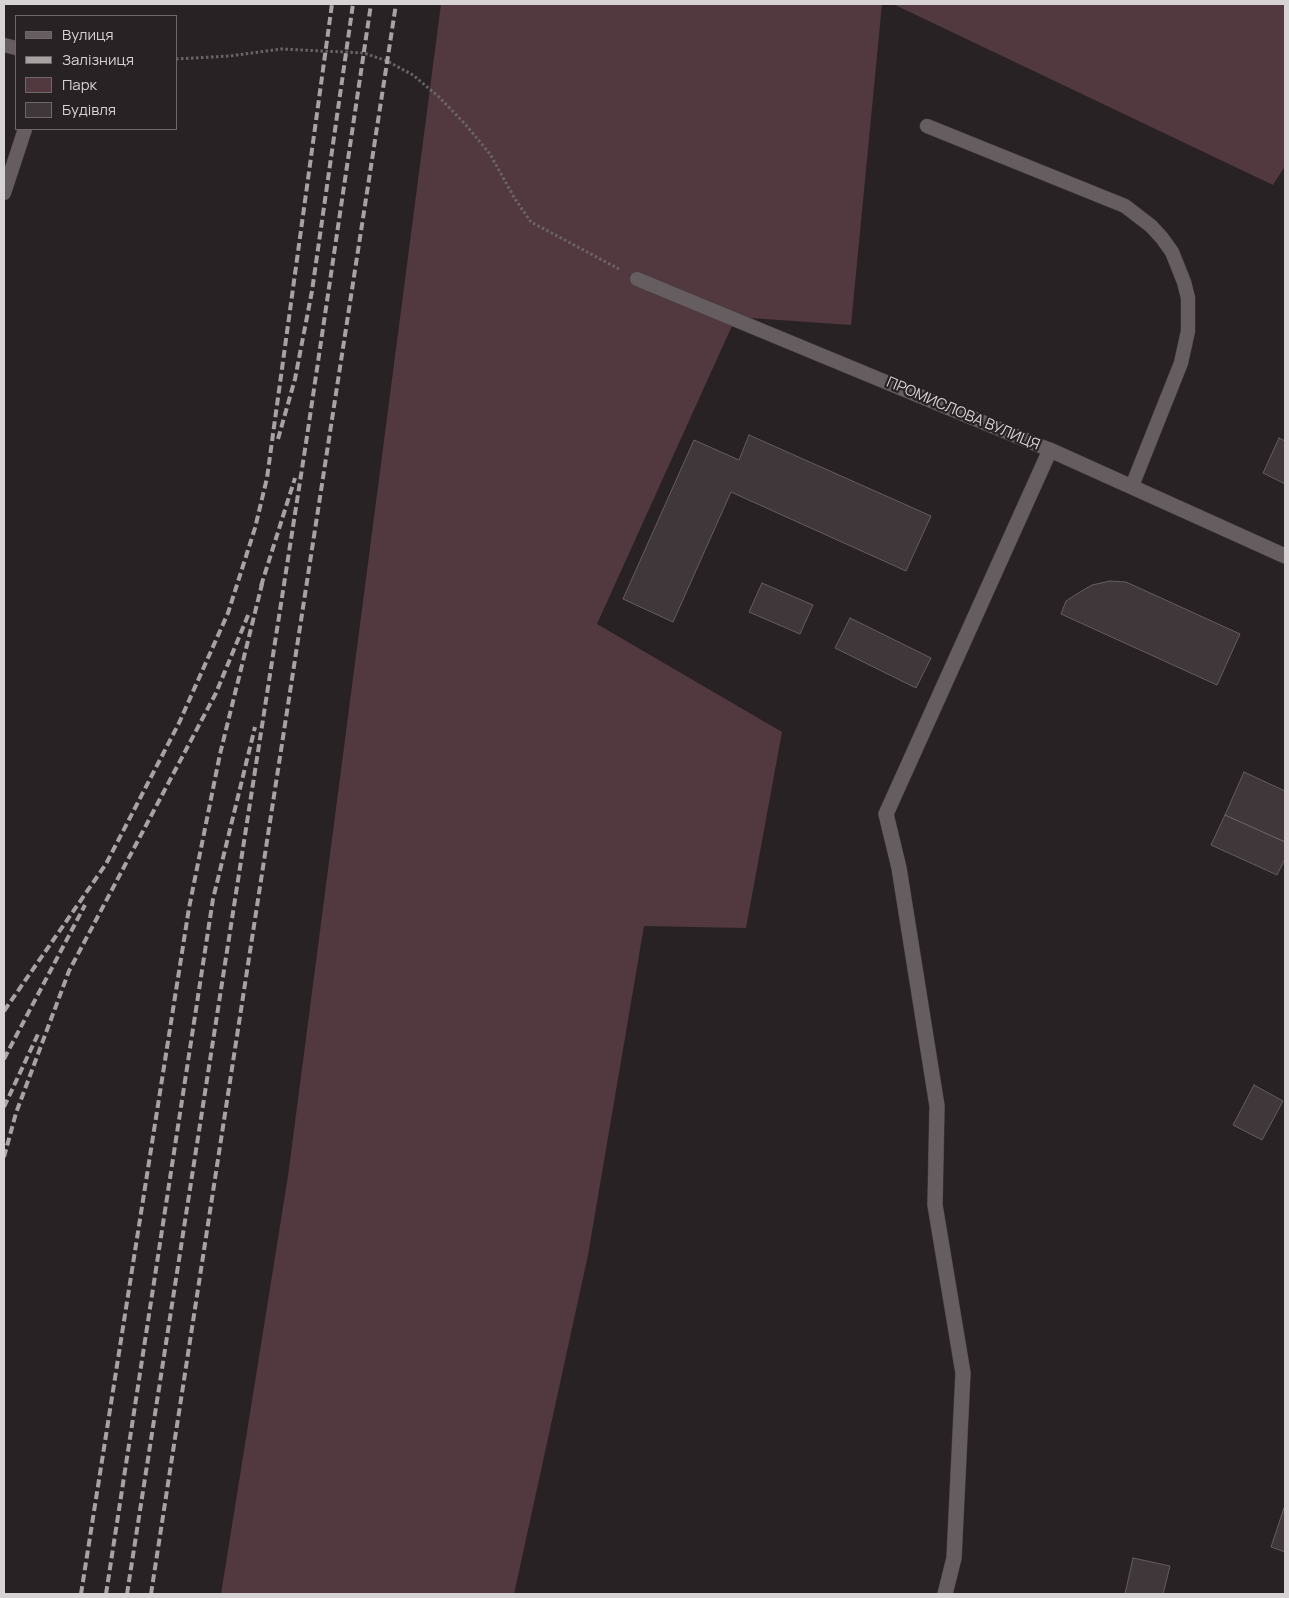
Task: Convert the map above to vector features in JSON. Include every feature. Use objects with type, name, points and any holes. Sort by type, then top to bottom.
[{"type":"street","name":"ПРОМИСЛОВА ВУЛИЦЯ","points":[[1050,450],[1285,556]]},
{"type":"street","points":[[945,1594],[954,1558],[963,1372],[935,1205],[937,1106],[901,877],[886,814],[1050,450]]},
{"type":"lane","points":[[927,126],[1125,206],[1151,226],[1172,252],[1188,298],[1188,331],[1181,363],[1132,486]]},
{"type":"lane","points":[[4,194],[25,130]]},
{"type":"lane","name":"ПРОМИСЛОВА ВУЛИЦЯ","points":[[637,279],[1050,450]]},
{"type":"path","points":[[178,59],[230,56],[281,48],[364,54],[387,61],[413,75],[439,97],[465,124],[490,154],[515,199],[531,222],[637,279]]},
{"type":"green space","points":[[441,4],[882,4],[851,325],[736,317],[597,624],[782,732],[746,928],[644,926],[588,1255],[514,1594],[221,1594],[288,1176]]},
{"type":"green space","points":[[893,4],[1285,4],[1285,166],[1273,185]]},
{"type":"building","points":[[749,435],[931,516],[906,571],[731,492],[673,622],[623,599],[694,440],[739,460]]},
{"type":"building","points":[[1279,438],[1285,441],[1285,484],[1263,473]]},
{"type":"building","points":[[1110,581],[1126,582],[1240,634],[1217,685],[1061,614],[1066,601],[1092,585]]},
{"type":"building","points":[[762,583],[813,605],[800,634],[749,612]]},
{"type":"building","points":[[850,618],[931,658],[916,688],[835,648]]},
{"type":"building","points":[[1244,772],[1285,791],[1285,842],[1225,815]]},
{"type":"building","points":[[1225,815],[1285,842],[1285,859],[1277,875],[1211,845]]},
{"type":"building","points":[[1254,1085],[1283,1101],[1262,1140],[1233,1125]]},
{"type":"building","points":[[1285,1508],[1285,1552],[1271,1547]]},
{"type":"building","points":[[1133,1558],[1170,1566],[1163,1594],[1125,1594]]},
{"type":"railway","points":[[4,1011],[106,864],[179,723],[228,613],[255,528],[267,478],[332,4]]},
{"type":"railway","points":[[278,439],[295,379],[312,291],[353,4]]},
{"type":"railway","points":[[127,1594],[306,443],[371,4]]},
{"type":"railway","points":[[151,1594],[396,4]]},
{"type":"railway","points":[[261,586],[295,478]]},
{"type":"railway","points":[[81,1594],[189,908],[220,754],[263,580]]},
{"type":"railway","points":[[4,1157],[16,1113],[69,971],[216,693],[249,613]]},
{"type":"railway","points":[[106,1594],[213,899],[255,727]]},
{"type":"railway","points":[[4,1059],[85,905]]},
{"type":"railway","points":[[4,1107],[39,1032]]}]
